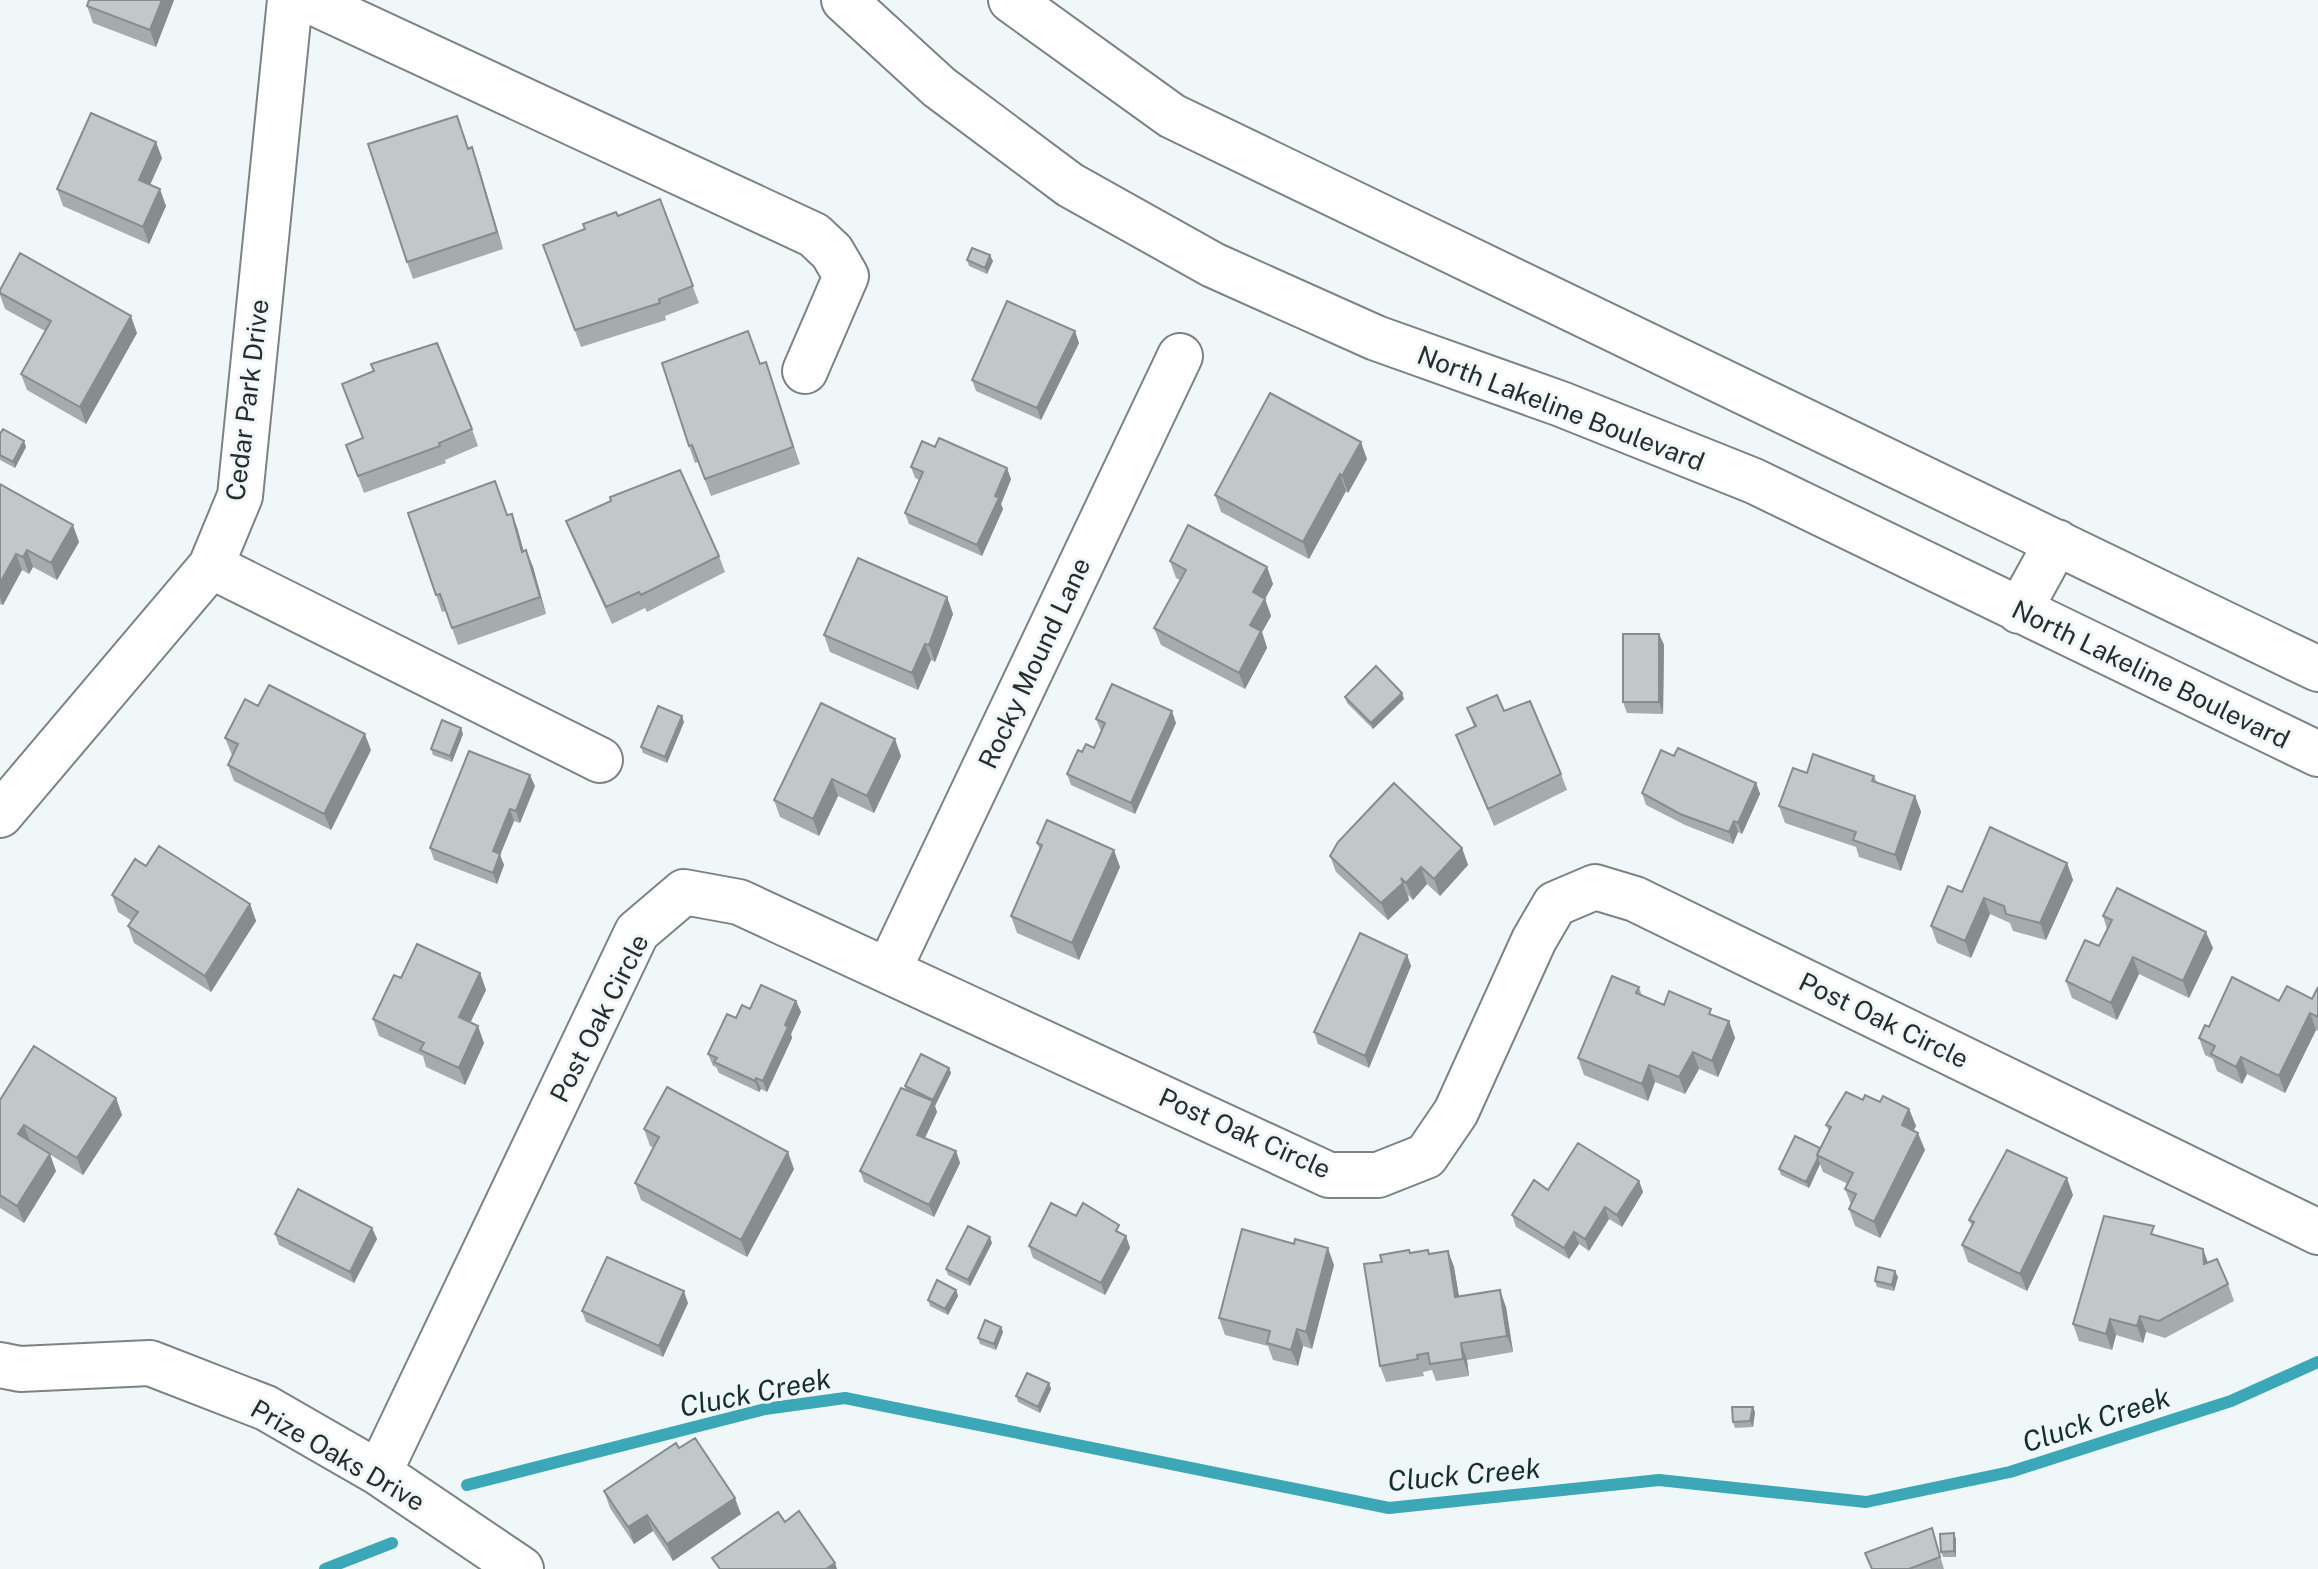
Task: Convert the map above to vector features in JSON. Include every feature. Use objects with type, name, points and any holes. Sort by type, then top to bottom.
[{"type":"street","name":"Cedar Park Drive","points":[[0,815],[211,566],[240,496],[290,0]]},
{"type":"street","points":[[308,0],[814,235],[832,252],[846,276],[805,371]]},
{"type":"street","name":"North Lakeline Boulevard","points":[[844,0],[939,87],[1070,185],[1213,265],[1376,338],[1561,404],[1754,481],[2318,754]]},
{"type":"street","points":[[1011,0],[1172,116],[2318,669]]},
{"type":"street","name":"Rocky Mound Lane","points":[[889,969],[1180,356]]},
{"type":"street","points":[[2019,611],[2057,542]]},
{"type":"street","points":[[211,566],[600,760]]},
{"type":"street","name":"Post Oak Circle","points":[[379,1473],[637,932],[684,892],[739,902],[1329,1175],[1378,1175],[1426,1156],[1456,1112],[1534,940],[1555,904],[1595,887],[1635,899],[2318,1232]]},
{"type":"street","name":"Prize Oaks Drive","points":[[0,1365],[20,1369],[150,1363],[266,1408],[379,1473],[521,1569]]},
{"type":"building","points":[[89,0],[162,0],[150,30],[87,6]]},
{"type":"building","points":[[91,113],[156,142],[139,180],[160,189],[143,227],[57,189]]},
{"type":"building","points":[[457,116],[468,149],[472,147],[497,232],[407,262],[368,144]]},
{"type":"building","points":[[660,199],[693,286],[659,299],[660,303],[575,330],[543,245],[585,229],[583,224],[616,212],[618,216]]},
{"type":"building","points":[[972,248],[990,255],[985,268],[967,260]]},
{"type":"building","points":[[20,253],[131,316],[80,407],[21,374],[51,321],[0,293]]},
{"type":"building","points":[[1007,301],[1075,331],[1037,408],[972,380]]},
{"type":"building","points":[[748,331],[760,364],[766,362],[793,447],[705,479],[692,445],[689,446],[662,363]]},
{"type":"building","points":[[437,343],[472,429],[439,443],[440,446],[358,476],[346,445],[363,438],[342,384],[374,371],[371,364]]},
{"type":"building","points":[[1270,393],[1361,442],[1303,542],[1215,495]]},
{"type":"building","points":[[3,429],[24,441],[13,462],[0,455],[0,434]]},
{"type":"building","points":[[939,438],[1007,468],[995,496],[999,498],[977,545],[905,513],[923,472],[911,467],[922,441],[935,447]]},
{"type":"building","points":[[680,470],[719,556],[641,595],[639,592],[606,607],[566,521],[611,501],[610,497]]},
{"type":"building","points":[[495,481],[507,515],[512,514],[522,552],[526,550],[540,597],[452,628],[440,594],[436,595],[408,513]]},
{"type":"building","points":[[0,484],[73,525],[51,563],[27,550],[23,557],[16,554],[0,583]]},
{"type":"building","points":[[1188,525],[1267,567],[1253,592],[1265,599],[1250,625],[1261,631],[1239,673],[1154,628],[1186,570],[1170,561]]},
{"type":"building","points":[[858,558],[947,597],[929,645],[925,644],[912,673],[824,635]]},
{"type":"building","points":[[1623,634],[1659,634],[1659,702],[1623,702]]},
{"type":"building","points":[[1376,666],[1402,693],[1371,723],[1345,697]]},
{"type":"building","points":[[1112,684],[1172,711],[1131,803],[1067,774],[1078,750],[1082,752],[1086,744],[1094,748],[1105,723],[1096,719]]},
{"type":"building","points":[[269,685],[365,734],[324,814],[228,765],[238,744],[225,738],[245,699],[258,706]]},
{"type":"building","points":[[1497,695],[1504,711],[1530,701],[1561,774],[1488,809],[1456,735],[1476,726],[1467,708]]},
{"type":"building","points":[[821,703],[895,739],[867,796],[832,779],[813,819],[774,800]]},
{"type":"building","points":[[658,706],[682,716],[665,757],[641,747]]},
{"type":"building","points":[[442,720],[461,728],[450,756],[431,749]]},
{"type":"building","points":[[1678,748],[1756,783],[1738,823],[1734,821],[1729,832],[1680,814],[1642,793],[1661,750],[1674,756]]},
{"type":"building","points":[[469,751],[530,775],[516,811],[510,809],[493,851],[500,854],[493,873],[430,848]]},
{"type":"building","points":[[1813,754],[1874,776],[1872,781],[1915,796],[1895,855],[1853,840],[1856,832],[1779,806],[1793,768],[1807,773]]},
{"type":"building","points":[[1394,783],[1462,848],[1434,879],[1421,867],[1406,883],[1401,878],[1403,883],[1381,903],[1330,856],[1338,842]]},
{"type":"building","points":[[1047,820],[1114,850],[1072,943],[1011,916],[1042,845],[1037,843]]},
{"type":"building","points":[[1990,827],[2067,863],[2040,923],[2006,914],[2004,906],[1984,898],[1965,941],[1931,926],[1948,886],[1962,892]]},
{"type":"building","points":[[159,846],[250,904],[205,976],[128,926],[138,912],[112,895],[135,859],[146,866]]},
{"type":"building","points":[[2117,888],[2206,932],[2183,981],[2133,957],[2111,1003],[2066,981],[2085,940],[2099,946],[2112,920],[2103,916]]},
{"type":"building","points":[[1360,933],[1407,955],[1365,1056],[1314,1032]]},
{"type":"building","points":[[417,944],[480,973],[459,1017],[478,1026],[459,1068],[420,1050],[424,1043],[373,1019],[394,975],[401,978]]},
{"type":"building","points":[[1612,976],[1639,987],[1636,993],[1664,1005],[1669,991],[1711,1009],[1709,1014],[1729,1021],[1712,1061],[1693,1052],[1679,1077],[1649,1065],[1642,1084],[1578,1058]]},
{"type":"building","points":[[2232,977],[2279,1001],[2287,986],[2312,999],[2318,987],[2318,1017],[2310,1013],[2279,1076],[2241,1057],[2236,1067],[2211,1054],[2215,1046],[2199,1038],[2205,1025],[2209,1027]]},
{"type":"building","points":[[761,985],[796,1001],[785,1025],[788,1027],[763,1081],[756,1078],[755,1081],[714,1062],[717,1058],[708,1054],[727,1014],[736,1018],[742,1005],[750,1009]]},
{"type":"building","points":[[34,1046],[116,1098],[77,1158],[24,1125],[18,1134],[50,1154],[17,1206],[0,1195],[0,1100]]},
{"type":"building","points":[[921,1054],[949,1068],[933,1100],[905,1086]]},
{"type":"building","points":[[667,1087],[788,1152],[741,1240],[635,1183],[659,1137],[644,1129]]},
{"type":"building","points":[[901,1088],[933,1101],[917,1135],[956,1151],[929,1205],[860,1171]]},
{"type":"building","points":[[1846,1092],[1863,1100],[1865,1095],[1880,1102],[1883,1096],[1909,1109],[1902,1125],[1918,1133],[1874,1222],[1849,1209],[1856,1194],[1845,1189],[1853,1173],[1817,1155],[1831,1127],[1826,1125]]},
{"type":"building","points":[[1795,1136],[1820,1148],[1806,1182],[1779,1169]]},
{"type":"building","points":[[1578,1143],[1639,1181],[1617,1215],[1605,1207],[1585,1239],[1574,1232],[1564,1248],[1512,1215],[1534,1180],[1548,1190]]},
{"type":"building","points":[[2007,1150],[2067,1178],[2020,1274],[1962,1245],[1974,1222],[1969,1220]]},
{"type":"building","points":[[298,1189],[372,1228],[350,1272],[275,1234]]},
{"type":"building","points":[[1051,1203],[1076,1216],[1083,1203],[1119,1225],[1116,1231],[1126,1236],[1101,1283],[1029,1246]]},
{"type":"building","points":[[2104,1216],[2154,1226],[2151,1234],[2203,1249],[2204,1264],[2217,1259],[2228,1284],[2159,1321],[2140,1316],[2137,1326],[2110,1319],[2106,1334],[2073,1324]]},
{"type":"building","points":[[968,1226],[990,1237],[968,1280],[946,1269]]},
{"type":"building","points":[[1242,1229],[1294,1244],[1295,1239],[1328,1248],[1306,1332],[1297,1329],[1291,1350],[1267,1343],[1270,1331],[1219,1318]]},
{"type":"building","points":[[1409,1250],[1410,1253],[1428,1250],[1429,1254],[1448,1251],[1455,1297],[1500,1290],[1507,1336],[1461,1343],[1463,1359],[1430,1364],[1428,1353],[1417,1355],[1418,1359],[1380,1366],[1364,1264],[1382,1262],[1380,1255]]},
{"type":"building","points":[[607,1257],[684,1291],[659,1346],[582,1311]]},
{"type":"building","points":[[1878,1267],[1895,1271],[1892,1285],[1875,1281]]},
{"type":"building","points":[[937,1280],[956,1290],[945,1309],[928,1300]]},
{"type":"building","points":[[985,1320],[1001,1327],[994,1344],[978,1338]]},
{"type":"building","points":[[1027,1373],[1049,1383],[1038,1407],[1016,1396]]},
{"type":"building","points":[[1732,1407],[1753,1407],[1750,1421],[1733,1422]]},
{"type":"building","points":[[695,1438],[735,1498],[667,1544],[647,1515],[628,1527],[604,1491],[676,1443],[679,1448]]},
{"type":"building","points":[[799,1511],[835,1563],[826,1569],[720,1569],[712,1558],[778,1512],[785,1522]]},
{"type":"building","points":[[1932,1528],[1940,1557],[1909,1569],[1872,1569],[1865,1553]]},
{"type":"building","points":[[1954,1533],[1954,1551],[1941,1552],[1940,1534]]},
{"type":"waterway","name":"Cluck Creek","points":[[467,1485],[765,1409],[845,1398],[1389,1508],[1659,1480],[1866,1502],[2010,1472],[2231,1401],[2318,1362]]},
{"type":"waterway","name":"Cluck Creek","points":[[325,1569],[392,1543]]}]
